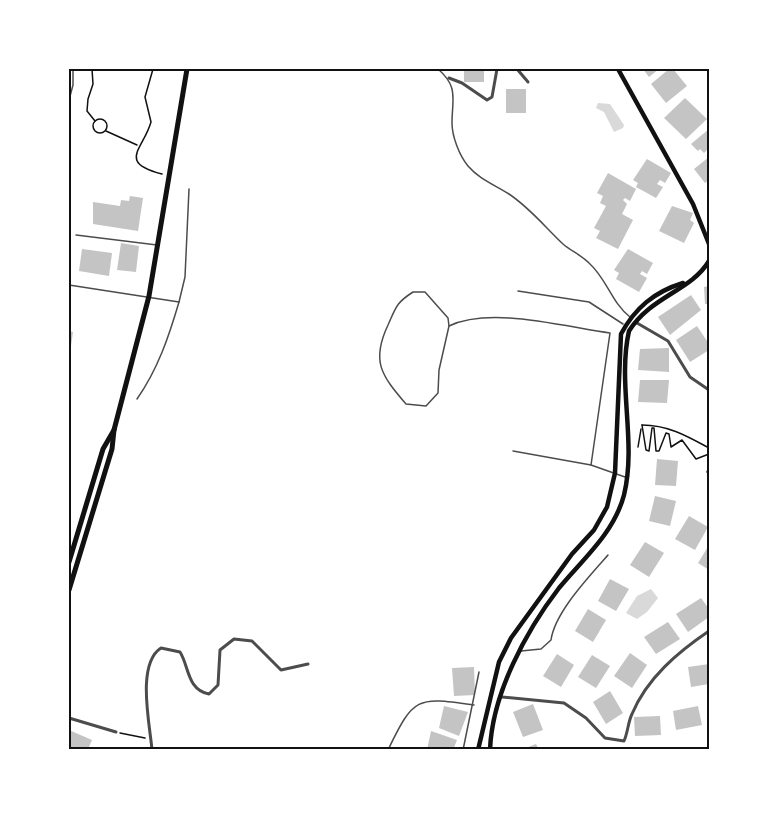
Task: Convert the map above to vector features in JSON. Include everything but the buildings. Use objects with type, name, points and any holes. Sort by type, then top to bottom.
[{"type":"main road","points":[[69,590],[112,449],[114,430],[149,296],[187,69]]},
{"type":"main road","points":[[618,69],[693,204],[709,244]]},
{"type":"main road","points":[[478,750],[499,662],[511,638],[536,601],[594,530],[607,507],[615,473],[621,334],[645,302],[664,289],[691,280],[709,261]]},
{"type":"main road","points":[[490,750],[502,697],[529,630],[613,523],[624,495],[628,338],[633,320]]},
{"type":"main road","points":[[69,562],[103,449],[114,430]]},
{"type":"street","points":[[449,78],[487,99],[492,97],[497,69]]},
{"type":"street","points":[[518,69],[528,82]]},
{"type":"street","points":[[633,320],[668,341],[690,377],[709,390]]},
{"type":"street","points":[[502,697],[564,703],[586,718],[605,738],[624,741],[630,728],[631,715],[652,680],[678,652],[709,631]]},
{"type":"street","points":[[152,750],[146,687],[151,660],[161,648],[180,652],[194,686],[201,693],[208,694],[218,685],[220,650],[234,639],[252,641],[281,670],[308,664]]},
{"type":"street","points":[[69,718],[116,732]]},
{"type":"lane","points":[[69,100],[73,85],[70,69]]},
{"type":"lane","points":[[345,69],[371,69]]},
{"type":"lane","points":[[438,69],[449,78],[455,101],[452,124],[459,150],[467,165],[482,180],[509,194],[536,214],[565,246],[592,265],[618,307],[633,320]]},
{"type":"lane","points":[[137,399],[150,380],[162,355],[179,302],[185,277],[189,189]]},
{"type":"lane","points":[[76,235],[158,245]]},
{"type":"lane","points":[[69,285],[179,302]]},
{"type":"lane","points":[[518,291],[589,302],[626,326]]},
{"type":"lane","points":[[413,292],[425,292],[448,318],[449,326],[439,370],[438,393],[426,406],[406,404],[387,380],[379,362],[379,343],[397,303],[413,292]]},
{"type":"lane","points":[[449,326],[462,320],[500,318],[610,333],[591,465]]},
{"type":"lane","points":[[513,451],[591,465],[626,477]]},
{"type":"lane","points":[[519,651],[541,649],[551,640],[552,630],[573,597],[608,555]]},
{"type":"lane","points":[[463,750],[479,672]]},
{"type":"lane","points":[[388,750],[400,725],[417,704],[433,699],[474,705]]},
{"type":"path","points":[[92,69],[93,84],[87,111],[95,121]]},
{"type":"path","points":[[153,69],[145,97],[151,122],[135,155],[137,163],[147,170],[170,176]]},
{"type":"path","points":[[95,121],[104,121],[107,126],[105,131]]},
{"type":"path","points":[[95,121],[93,128],[95,132],[105,131],[138,146]]},
{"type":"path","points":[[638,447],[642,425]]},
{"type":"path","points":[[642,425],[660,425],[709,448]]},
{"type":"path","points":[[642,425],[645,450],[649,451],[652,428],[654,428],[656,451],[659,451],[666,433],[669,434],[670,447],[682,440],[696,459],[709,454]]},
{"type":"path","points":[[709,467],[707,472],[709,473]]},
{"type":"path","points":[[116,732],[152,740]]},
{"type":"shaded area","points":[[598,103],[610,104],[624,125],[623,128],[614,132],[604,112],[596,108]]},
{"type":"shaded area","points":[[651,589],[658,598],[647,612],[637,619],[626,613],[637,596]]}]
